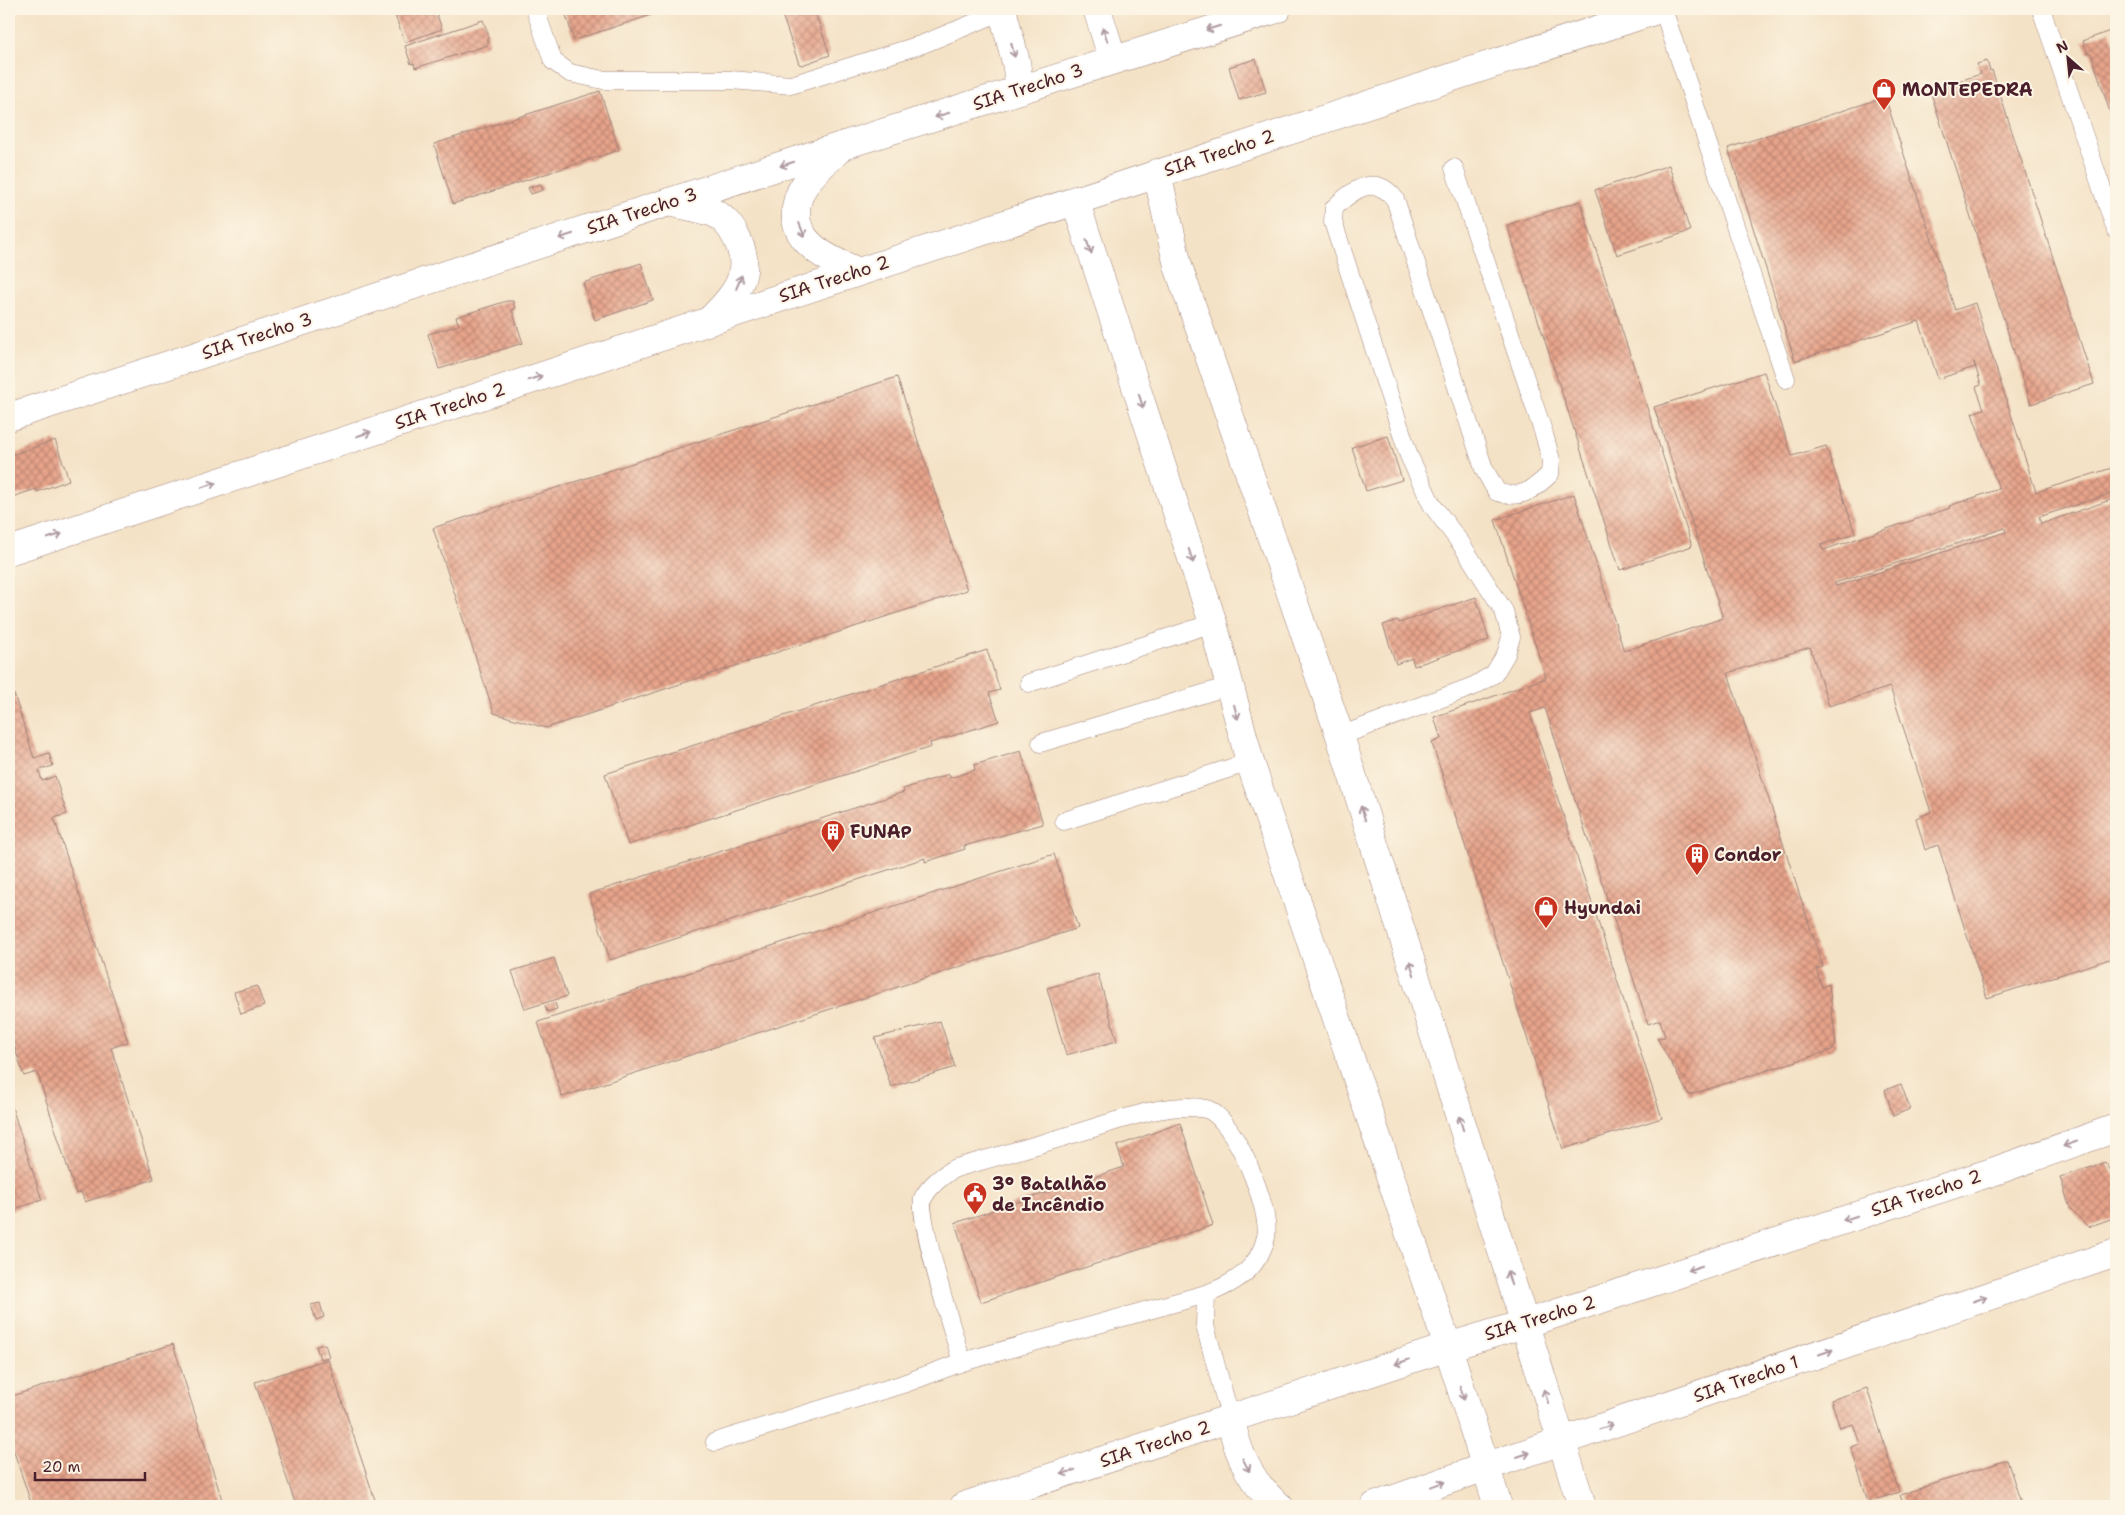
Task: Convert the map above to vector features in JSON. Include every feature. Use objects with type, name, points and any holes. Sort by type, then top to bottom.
[{"type":"main road","points":[[1004,9],[1020,90]]},
{"type":"main road","points":[[1097,9],[1113,60]]},
{"type":"main road","name":"SIA Trecho 3","points":[[9,417],[841,146],[1277,9]]},
{"type":"main road","name":"SIA Trecho 2","points":[[9,552],[857,271],[1662,9]]},
{"type":"main road","points":[[841,146],[812,175],[800,196],[796,214],[802,232],[810,247],[830,261],[857,271]]},
{"type":"main road","points":[[1157,173],[1178,266],[1340,736],[1560,1442],[1582,1506]]},
{"type":"main road","points":[[1075,200],[1213,623],[1250,762],[1448,1347],[1498,1506]]},
{"type":"main road","points":[[668,202],[716,214],[730,226],[741,246],[744,263],[742,278],[731,299],[710,320]]},
{"type":"main road","name":"SIA Trecho 2","points":[[964,1506],[1231,1420],[1448,1347],[1976,1177],[2116,1128]]},
{"type":"main road","name":"SIA Trecho 1","points":[[1375,1506],[2116,1253]]},
{"type":"main road","points":[[1231,1420],[1234,1440],[1245,1466],[1260,1488],[1278,1506]]},
{"type":"lane","points":[[535,9],[553,61],[570,73],[603,80],[731,80],[791,85],[923,44],[1004,9]]},
{"type":"lane","points":[[1662,9],[1786,379]]},
{"type":"lane","points":[[2041,9],[2116,230]]},
{"type":"lane","points":[[1340,736],[1474,686],[1494,674],[1506,654],[1511,637],[1504,611],[1462,545],[1432,505],[1409,456],[1333,222],[1334,208],[1350,192],[1365,186],[1379,187],[1388,189],[1395,198],[1484,469],[1494,487],[1498,492],[1510,496],[1522,494],[1536,488],[1550,474],[1551,460],[1544,434],[1454,168]]},
{"type":"lane","points":[[1029,683],[1213,623]]},
{"type":"lane","points":[[1041,743],[1229,686]]},
{"type":"lane","points":[[1064,821],[1250,762]]},
{"type":"lane","points":[[715,1442],[903,1384],[962,1362],[1206,1294],[1228,1286],[1249,1271],[1266,1237],[1266,1215],[1250,1166],[1230,1131],[1207,1109],[1180,1107],[1144,1114],[953,1169],[936,1180],[922,1200],[923,1225],[962,1362]]},
{"type":"lane","points":[[1206,1294],[1205,1326],[1231,1420]]},
{"type":"building","points":[[406,9],[435,9],[442,29],[405,42],[394,13]]},
{"type":"building","points":[[564,9],[670,9],[574,40]]},
{"type":"building","points":[[780,9],[814,9],[830,55],[802,65],[799,64]]},
{"type":"building","points":[[483,20],[488,33],[488,45],[415,68],[414,63],[411,64],[405,46]]},
{"type":"building","points":[[2110,31],[2116,48],[2116,131],[2091,53],[2088,53],[2083,41]]},
{"type":"building","points":[[1256,59],[1266,92],[1239,100],[1229,67]]},
{"type":"building","points":[[1987,61],[1990,71],[1992,70],[2094,384],[2031,404],[1930,90],[1981,74],[1977,64]]},
{"type":"building","points":[[600,91],[619,150],[453,204],[434,144]]},
{"type":"building","points":[[1885,97],[1955,310],[1975,303],[2036,492],[2115,467],[2116,492],[2039,517],[2041,524],[2116,498],[2116,957],[1987,998],[1938,845],[1925,850],[1916,818],[1931,812],[1890,687],[1829,706],[1810,647],[1728,673],[1823,967],[1816,969],[1822,987],[1829,984],[1836,1045],[1832,1050],[1689,1095],[1657,1038],[1665,1037],[1660,1020],[1648,1024],[1545,708],[1530,713],[1662,1118],[1563,1149],[1432,743],[1441,739],[1434,717],[1546,678],[1495,520],[1574,494],[1624,651],[1723,618],[1654,407],[1764,372],[1792,456],[1826,446],[1855,533],[1821,545],[1823,550],[1950,508],[1949,506],[1999,489],[1972,413],[1984,409],[1976,387],[1981,385],[1974,362],[1975,367],[1938,379],[1919,321],[1795,361],[1728,148]],"holes":[[[2005,528],[2006,532],[1836,586],[1835,583]]]},
{"type":"building","points":[[1669,165],[1690,231],[1617,255],[1595,190]]},
{"type":"building","points":[[541,184],[543,190],[531,194],[528,188]]},
{"type":"building","points":[[1580,201],[1692,546],[1620,570],[1507,225]]},
{"type":"building","points":[[641,263],[653,300],[595,320],[583,283]]},
{"type":"building","points":[[507,301],[513,301],[515,309],[512,310],[523,343],[439,369],[428,334],[459,325],[456,317]]},
{"type":"building","points":[[897,377],[967,590],[546,728],[494,713],[433,528]]},
{"type":"building","points":[[1388,436],[1402,480],[1366,491],[1352,447]]},
{"type":"building","points":[[55,440],[69,480],[37,492],[36,489],[9,498],[9,456]]},
{"type":"building","points":[[1476,597],[1489,640],[1414,666],[1412,658],[1396,664],[1383,625],[1398,620],[1399,623]]},
{"type":"building","points":[[987,650],[1000,690],[989,693],[999,721],[930,743],[931,747],[628,845],[605,774]]},
{"type":"building","points":[[14,694],[34,758],[49,753],[53,766],[39,770],[42,781],[55,776],[67,814],[54,818],[128,1042],[111,1048],[154,1179],[85,1202],[81,1192],[76,1194],[37,1072],[24,1076],[9,1030],[9,696]]},
{"type":"building","name":"FUNAP","points":[[1021,751],[1043,824],[964,846],[965,849],[925,862],[925,858],[610,960],[589,894],[904,792],[903,789],[949,774],[950,778],[975,770],[974,765]]},
{"type":"building","points":[[1054,854],[1078,928],[562,1097],[538,1022]]},
{"type":"building","points":[[554,958],[567,996],[525,1009],[512,971]]},
{"type":"building","points":[[1098,974],[1117,1041],[1066,1055],[1047,988]]},
{"type":"building","points":[[257,986],[264,1006],[241,1014],[234,992]]},
{"type":"building","points":[[555,1002],[557,1009],[547,1012],[545,1006]]},
{"type":"building","points":[[940,1021],[955,1067],[891,1087],[875,1038]]},
{"type":"building","points":[[1901,1084],[1910,1109],[1893,1116],[1885,1090]]},
{"type":"building","points":[[9,1098],[42,1200],[9,1211]]},
{"type":"building","points":[[1180,1123],[1213,1225],[981,1302],[955,1223],[1124,1167],[1117,1146]]},
{"type":"building","points":[[2105,1162],[2116,1178],[2116,1217],[2088,1227],[2070,1208],[2060,1177],[2092,1168]]},
{"type":"building","points":[[320,1303],[324,1317],[316,1320],[311,1305]]},
{"type":"building","points":[[173,1344],[224,1506],[32,1506],[9,1437],[9,1397]]},
{"type":"building","points":[[325,1344],[329,1357],[320,1359],[316,1346]]},
{"type":"building","points":[[2116,1349],[2116,1367],[2110,1351]]},
{"type":"building","points":[[328,1359],[377,1506],[296,1506],[255,1382]]},
{"type":"building","points":[[1867,1388],[1899,1492],[1868,1502],[1851,1447],[1860,1444],[1853,1424],[1840,1428],[1831,1400]]},
{"type":"building","points":[[2007,1460],[2022,1506],[1904,1506],[1900,1495]]},
{"type":"place","name":"MONTEPEDRA","points":[[1884,111]]},
{"type":"place","name":"FUNAP","points":[[833,853]]},
{"type":"place","name":"Condor","points":[[1697,876]]},
{"type":"place","name":"Hyundai","points":[[1546,929]]},
{"type":"place","name":"3º Batalhão de Incêndio","points":[[975,1215]]}]
